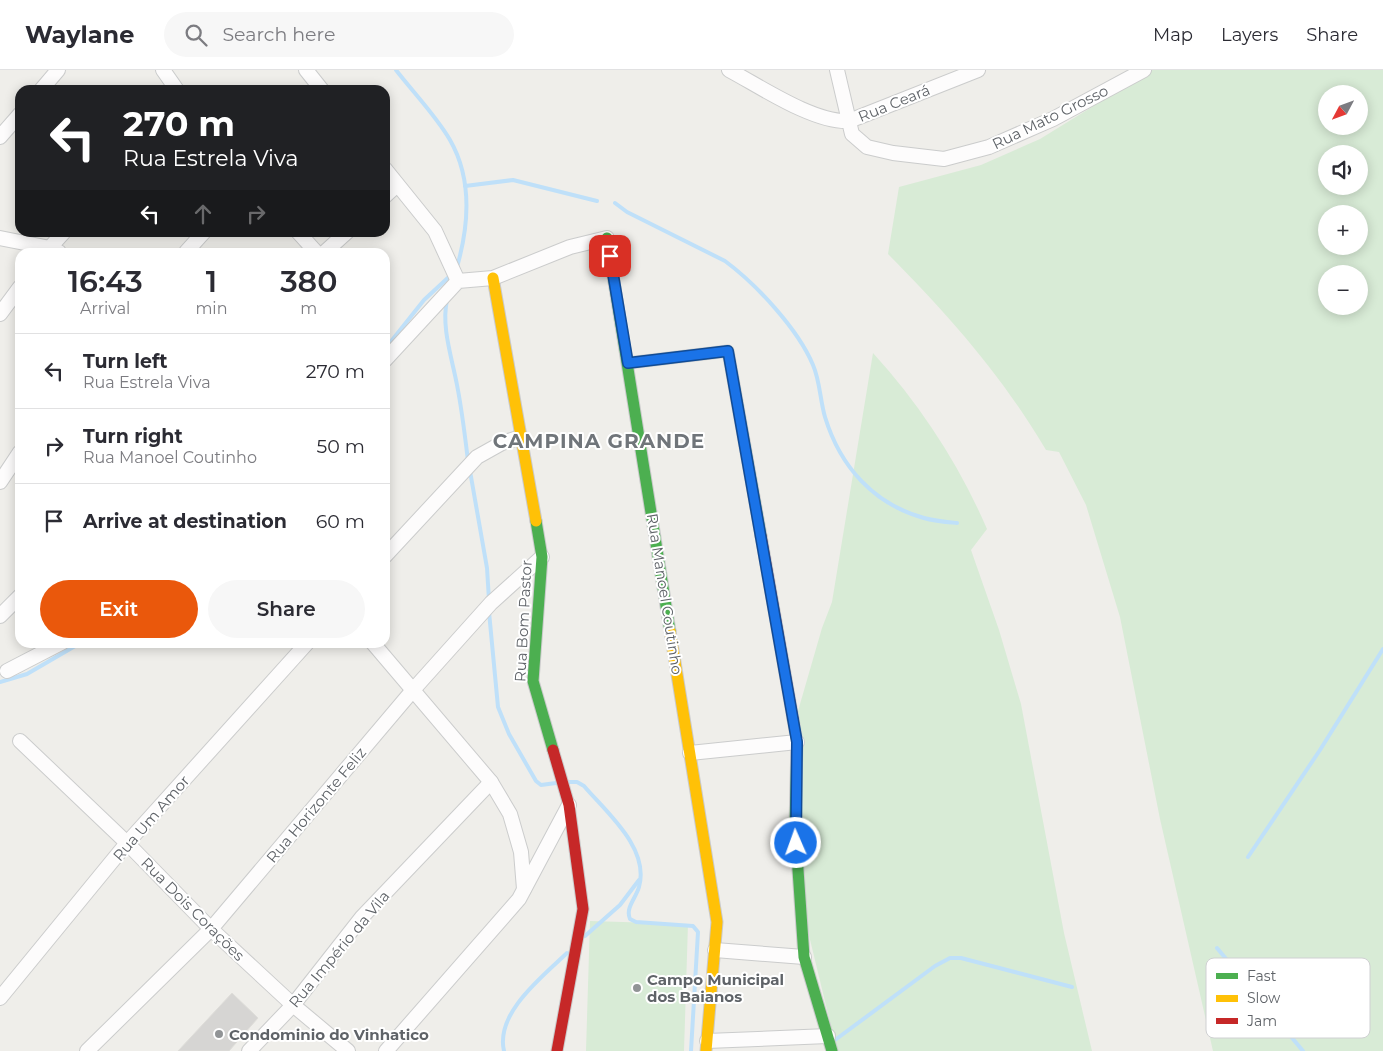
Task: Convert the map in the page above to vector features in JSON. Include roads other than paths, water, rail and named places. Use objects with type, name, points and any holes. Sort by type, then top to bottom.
[{"type":"street","points":[[45,85],[58,70]]},
{"type":"street","points":[[163,70],[174,85]]},
{"type":"street","points":[[306,70],[318,85]]},
{"type":"street","name":"Rua Ceará","points":[[728,70],[812,113],[829,120],[849,121],[978,70]]},
{"type":"street","name":"Rua Mato Grosso","points":[[837,70],[852,134],[867,147],[893,154],[944,158],[989,147],[1052,119],[1144,70]]},
{"type":"street","points":[[0,137],[15,120]]},
{"type":"street","points":[[390,176],[435,231],[458,281]]},
{"type":"street","points":[[390,191],[397,185]]},
{"type":"street","points":[[54,248],[61,237]]},
{"type":"street","points":[[190,248],[200,237]]},
{"type":"street","points":[[302,237],[312,248]]},
{"type":"street","points":[[330,248],[342,237]]},
{"type":"street","points":[[0,238],[40,248]]},
{"type":"street","points":[[390,355],[458,281],[493,278],[570,248],[607,238]]},
{"type":"street","name":"Rua Manoel Coutinho","points":[[607,238],[717,922],[706,1046]]},
{"type":"street","name":"Rua Bom Pastor","points":[[493,278],[542,557],[533,681],[569,805],[583,909],[557,1051]]},
{"type":"street","points":[[0,314],[15,294]]},
{"type":"street","points":[[628,363],[728,351],[797,742],[795,826],[804,957],[832,1051]]},
{"type":"street","points":[[390,551],[477,457],[502,443],[521,437]]},
{"type":"street","points":[[0,482],[15,460]]},
{"type":"street","name":"Rua Horizonte Feliz","points":[[87,1051],[211,929],[413,690],[491,603],[542,557]]},
{"type":"street","points":[[0,616],[15,601]]},
{"type":"street","points":[[6,671],[51,648]]},
{"type":"street","name":"Rua Um Amor","points":[[0,998],[127,844],[303,648]]},
{"type":"street","points":[[377,648],[491,782],[510,814],[521,852],[524,889]]},
{"type":"street","name":"Rua Dois Corações","points":[[20,741],[127,844],[211,929],[293,1006],[348,1051]]},
{"type":"street","points":[[690,752],[797,742]]},
{"type":"street","name":"Rua Império da Vila","points":[[248,1051],[293,1006],[362,917],[491,782]]},
{"type":"street","points":[[386,1051],[518,900],[569,805]]},
{"type":"street","points":[[715,950],[804,957]]},
{"type":"street","points":[[706,1046],[828,1036]]},
{"type":"waterway","points":[[396,70],[445,131],[457,155],[462,171],[467,203],[464,235],[457,267]]},
{"type":"waterway","points":[[465,186],[513,180],[597,201]]},
{"type":"waterway","points":[[615,203],[627,212],[725,261],[750,282],[775,308],[787,322],[813,365],[819,384],[823,411],[831,435],[849,467],[861,481],[874,493],[906,512],[928,519],[957,523]]},
{"type":"waterway","points":[[390,343],[424,300],[451,275]]},
{"type":"waterway","points":[[447,300],[446,332],[457,385],[468,461]]},
{"type":"waterway","points":[[470,471],[487,568],[489,600]]},
{"type":"waterway","points":[[489,612],[498,707],[509,734],[536,781],[541,785],[556,783]]},
{"type":"waterway","points":[[0,682],[27,674],[72,648]]},
{"type":"waterway","points":[[1248,857],[1320,750],[1383,649]]},
{"type":"waterway","points":[[568,782],[577,782],[584,786],[624,832],[638,858],[641,873],[638,891],[629,911],[630,919],[636,922],[693,926],[698,932],[691,1051]]},
{"type":"waterway","points":[[585,936],[620,905],[639,880]]},
{"type":"waterway","points":[[1217,948],[1225,958]]},
{"type":"waterway","points":[[504,1051],[503,1037],[514,1009],[534,984],[567,953]]},
{"type":"waterway","points":[[835,1040],[935,966],[950,958],[961,958],[1072,987]]},
{"type":"waterway","points":[[1292,1038],[1303,1051]]},
{"type":"place","name":"Campo Municipal dos Baianos","points":[[637,988]]},
{"type":"place","name":"Condominio do Vinhatico","points":[[219,1034]]},
{"type":"district","name":"CAMPINA GRANDE","points":[[599,441]]}]
